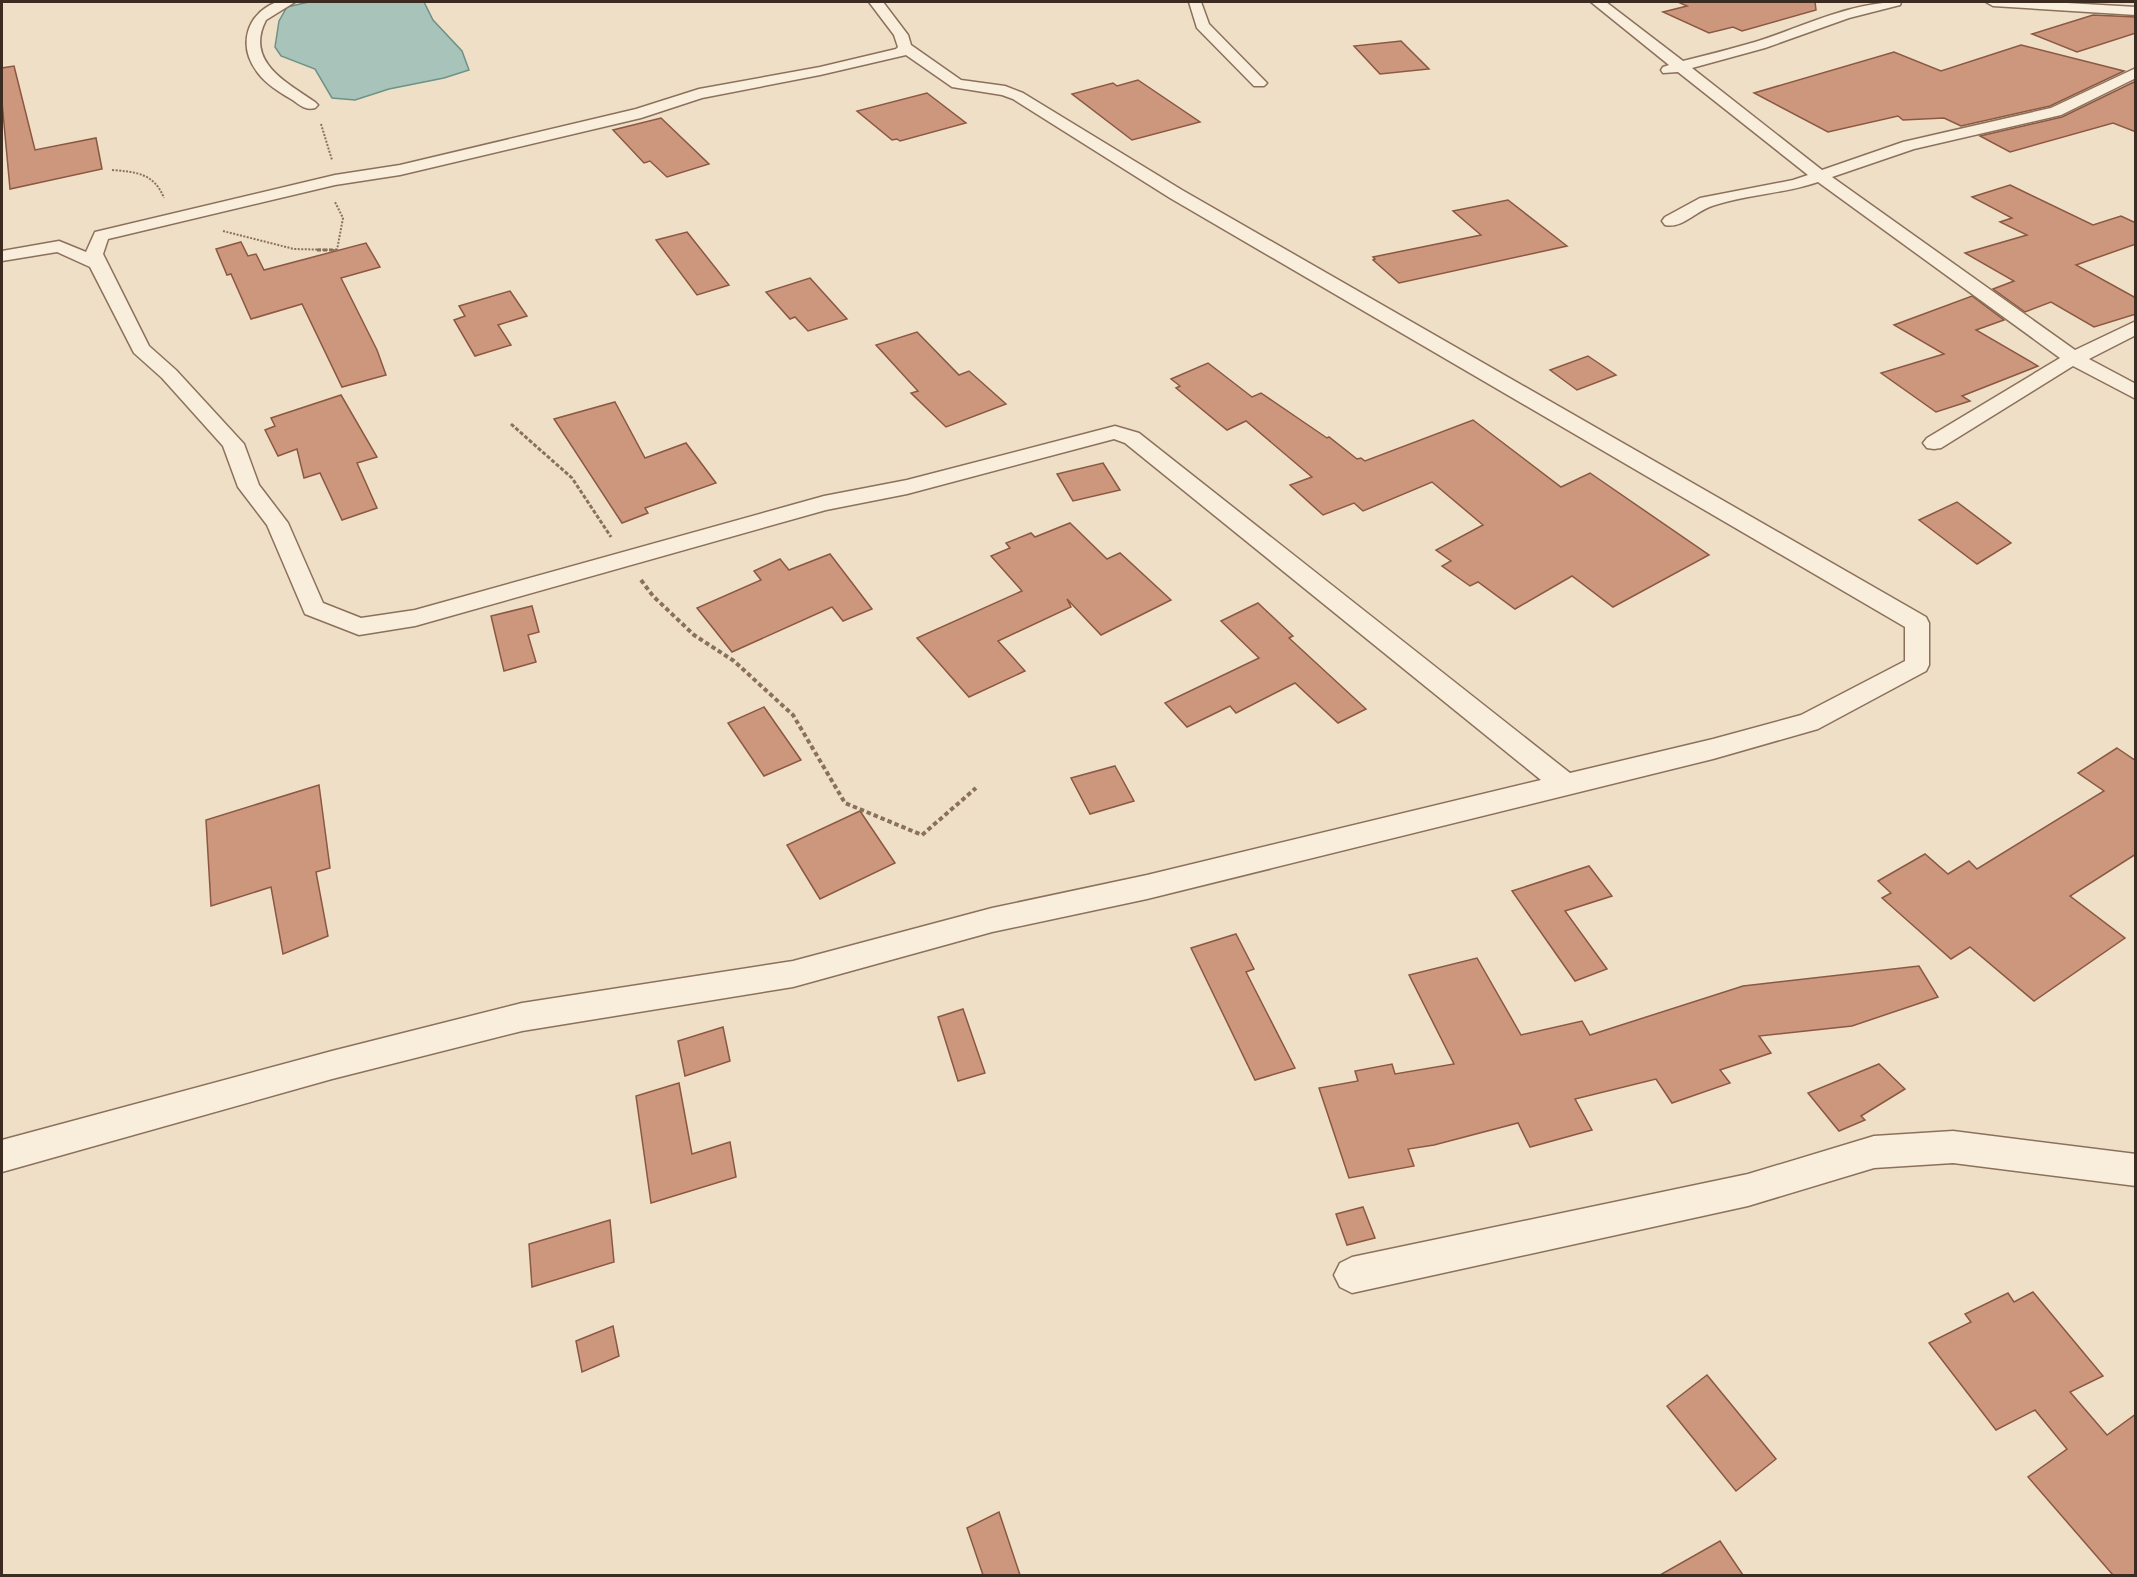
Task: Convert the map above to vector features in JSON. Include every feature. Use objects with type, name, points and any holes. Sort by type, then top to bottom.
[{"type":"street","points":[[288,2],[272,8],[259,20],[254,38],[256,55],[265,74],[310,105]]},
{"type":"street","points":[[2,1156],[309,1071],[522,1017],[793,974],[992,920],[1147,887],[1567,786],[1809,722],[1917,666],[1917,623],[1176,195],[1018,96],[1005,91],[957,84],[905,47],[901,35],[876,2]]},
{"type":"street","points":[[1195,2],[1202,25],[1259,83]]},
{"type":"street","points":[[1598,2],[1821,176],[2073,358],[2136,393]]},
{"type":"street","points":[[1660,75],[1680,67],[1760,45],[1844,15],[1895,2]]},
{"type":"street","points":[[1993,2],[2136,11]]},
{"type":"street","points":[[2,256],[59,246],[335,180],[400,170],[641,112],[699,93],[862,62],[901,52],[905,47]]},
{"type":"street","points":[[1671,221],[1706,202],[1797,184],[1910,145],[2056,112],[2136,72]]},
{"type":"street","points":[[101,236],[94,254],[97,264],[141,350],[169,374],[233,444],[249,487],[277,522],[313,608],[359,627],[415,618],[825,503],[907,487],[1115,432],[1132,438],[1567,786]]},
{"type":"street","points":[[59,246],[97,264]]},
{"type":"street","points":[[1934,443],[2049,371],[2136,327]]},
{"type":"street","points":[[1352,1275],[1748,1190],[1874,1152],[1953,1147],[2136,1170]]},
{"type":"path","points":[[112,170],[146,174],[160,184],[166,205],[179,218]]},
{"type":"path","points":[[511,424],[572,478],[653,596],[694,635],[734,661],[793,715],[845,803],[922,836],[976,788]]},
{"type":"water","points":[[309,2],[424,2],[433,20],[462,51],[469,70],[444,78],[389,89],[355,100],[332,98],[315,69],[281,56],[275,47],[279,21],[287,7]]},
{"type":"building","points":[[1678,2],[1815,2],[1816,10],[1742,31],[1733,27],[1709,33],[1663,12],[1687,6]]},
{"type":"building","points":[[2093,15],[2136,17],[2136,33],[2077,52],[2032,34]]},
{"type":"building","points":[[1401,41],[1429,69],[1380,74],[1354,46]]},
{"type":"building","points":[[2021,45],[2124,71],[2050,106],[1961,126],[1944,118],[1903,120],[1898,116],[1828,132],[1754,93],[1894,52],[1941,71]]},
{"type":"building","points":[[14,66],[35,150],[96,138],[102,169],[10,189],[2,102],[2,68]]},
{"type":"building","points":[[1138,80],[1200,122],[1132,140],[1072,94],[1113,83],[1117,86]]},
{"type":"building","points":[[2136,81],[2136,132],[2113,123],[2010,152],[1980,136],[2062,117]]},
{"type":"building","points":[[927,93],[966,123],[900,141],[892,140],[857,111]]},
{"type":"building","points":[[661,118],[709,164],[667,177],[650,161],[644,163],[613,130]]},
{"type":"building","points":[[2010,185],[2093,225],[2121,216],[2136,223],[2136,244],[2076,265],[2136,298],[2136,314],[2094,327],[2051,302],[2025,312],[1993,289],[2014,281],[1965,253],[2027,235],[2000,222],[2012,218],[1972,197]]},
{"type":"building","points":[[1508,200],[1567,246],[1399,283],[1373,260],[1375,259],[1373,257],[1481,235],[1453,211]]},
{"type":"building","points":[[687,232],[729,285],[697,295],[656,240]]},
{"type":"building","points":[[241,242],[248,256],[256,254],[264,270],[366,243],[380,267],[341,278],[377,350],[386,375],[342,387],[302,304],[251,319],[231,274],[227,275],[216,249]]},
{"type":"building","points":[[810,278],[847,319],[808,331],[795,317],[790,319],[766,292]]},
{"type":"building","points":[[510,291],[527,316],[498,325],[511,345],[475,356],[454,320],[465,316],[459,306]]},
{"type":"building","points":[[1972,296],[2004,320],[1976,330],[2038,366],[1962,396],[1970,401],[1936,412],[1881,373],[1944,354],[1894,325]]},
{"type":"building","points":[[917,332],[959,375],[969,371],[1006,404],[946,427],[911,393],[918,391],[876,345]]},
{"type":"building","points":[[1588,356],[1616,375],[1577,390],[1550,370]]},
{"type":"building","points":[[1208,363],[1252,397],[1261,393],[1327,438],[1329,437],[1357,459],[1361,458],[1365,461],[1473,420],[1561,487],[1590,473],[1709,555],[1613,607],[1572,576],[1515,609],[1478,582],[1470,586],[1442,566],[1451,561],[1436,550],[1483,525],[1432,482],[1363,511],[1354,503],[1323,515],[1290,485],[1312,477],[1246,421],[1227,430],[1176,388],[1180,386],[1171,379]]},
{"type":"building","points":[[341,395],[377,457],[357,463],[377,508],[342,520],[320,473],[304,478],[297,449],[278,456],[265,430],[275,426],[271,418]]},
{"type":"building","points":[[615,402],[645,458],[686,443],[716,483],[645,508],[648,513],[622,523],[554,419]]},
{"type":"building","points":[[1103,463],[1120,490],[1073,501],[1057,474]]},
{"type":"building","points":[[1957,502],[2011,543],[1977,564],[1919,520]]},
{"type":"building","points":[[1070,523],[1107,559],[1120,553],[1171,600],[1101,635],[1067,599],[1071,607],[998,641],[1025,671],[969,697],[917,638],[1022,591],[991,556],[1010,548],[1006,543],[1031,533],[1035,537]]},
{"type":"building","points":[[830,554],[872,609],[843,621],[832,607],[732,652],[697,608],[761,580],[754,571],[780,559],[789,570]]},
{"type":"building","points":[[1258,603],[1293,636],[1289,638],[1366,709],[1338,723],[1295,683],[1236,713],[1230,706],[1187,727],[1165,703],[1259,658],[1221,621]]},
{"type":"building","points":[[532,606],[539,632],[528,635],[536,662],[504,671],[491,616]]},
{"type":"building","points":[[764,707],[801,760],[764,776],[728,723]]},
{"type":"building","points":[[2117,748],[2136,761],[2136,854],[2070,896],[2125,938],[2034,1001],[1970,947],[1951,959],[1882,898],[1891,893],[1878,881],[1925,854],[1948,874],[1969,861],[1977,869],[2104,791],[2078,773]]},
{"type":"building","points":[[1115,766],[1134,801],[1090,814],[1071,778]]},
{"type":"building","points":[[319,785],[330,868],[316,872],[328,936],[283,954],[271,887],[211,906],[206,820]]},
{"type":"building","points":[[860,811],[895,863],[820,899],[787,845]]},
{"type":"building","points":[[1589,866],[1612,896],[1565,911],[1607,969],[1575,981],[1512,891]]},
{"type":"building","points":[[1236,934],[1254,969],[1246,972],[1295,1068],[1255,1080],[1191,948]]},
{"type":"building","points":[[1477,958],[1521,1035],[1582,1021],[1590,1035],[1743,986],[1919,966],[1938,997],[1852,1026],[1759,1036],[1771,1053],[1720,1070],[1730,1083],[1672,1103],[1656,1079],[1575,1099],[1592,1130],[1530,1147],[1518,1123],[1434,1145],[1408,1149],[1414,1166],[1349,1178],[1319,1088],[1358,1081],[1355,1071],[1392,1064],[1395,1074],[1454,1064],[1409,975]]},
{"type":"building","points":[[963,1009],[985,1073],[958,1081],[938,1017]]},
{"type":"building","points":[[723,1027],[730,1061],[685,1076],[678,1041]]},
{"type":"building","points":[[1879,1064],[1905,1089],[1861,1116],[1865,1120],[1839,1131],[1808,1093]]},
{"type":"building","points":[[679,1083],[692,1154],[730,1142],[736,1177],[651,1203],[636,1096]]},
{"type":"building","points":[[1363,1207],[1375,1238],[1347,1245],[1336,1214]]},
{"type":"building","points":[[610,1220],[614,1262],[532,1287],[529,1244]]},
{"type":"building","points":[[2033,1292],[2103,1376],[2070,1392],[2107,1435],[2136,1414],[2136,1575],[2113,1575],[2028,1477],[2067,1449],[2035,1410],[1996,1430],[1929,1343],[1971,1322],[1965,1314],[2008,1293],[2014,1302]]},
{"type":"building","points":[[613,1326],[619,1356],[582,1372],[576,1341]]},
{"type":"building","points":[[1707,1375],[1776,1459],[1736,1491],[1667,1406]]},
{"type":"building","points":[[999,1512],[1020,1575],[983,1575],[967,1528]]},
{"type":"building","points":[[1720,1541],[1743,1575],[1660,1575]]}]
